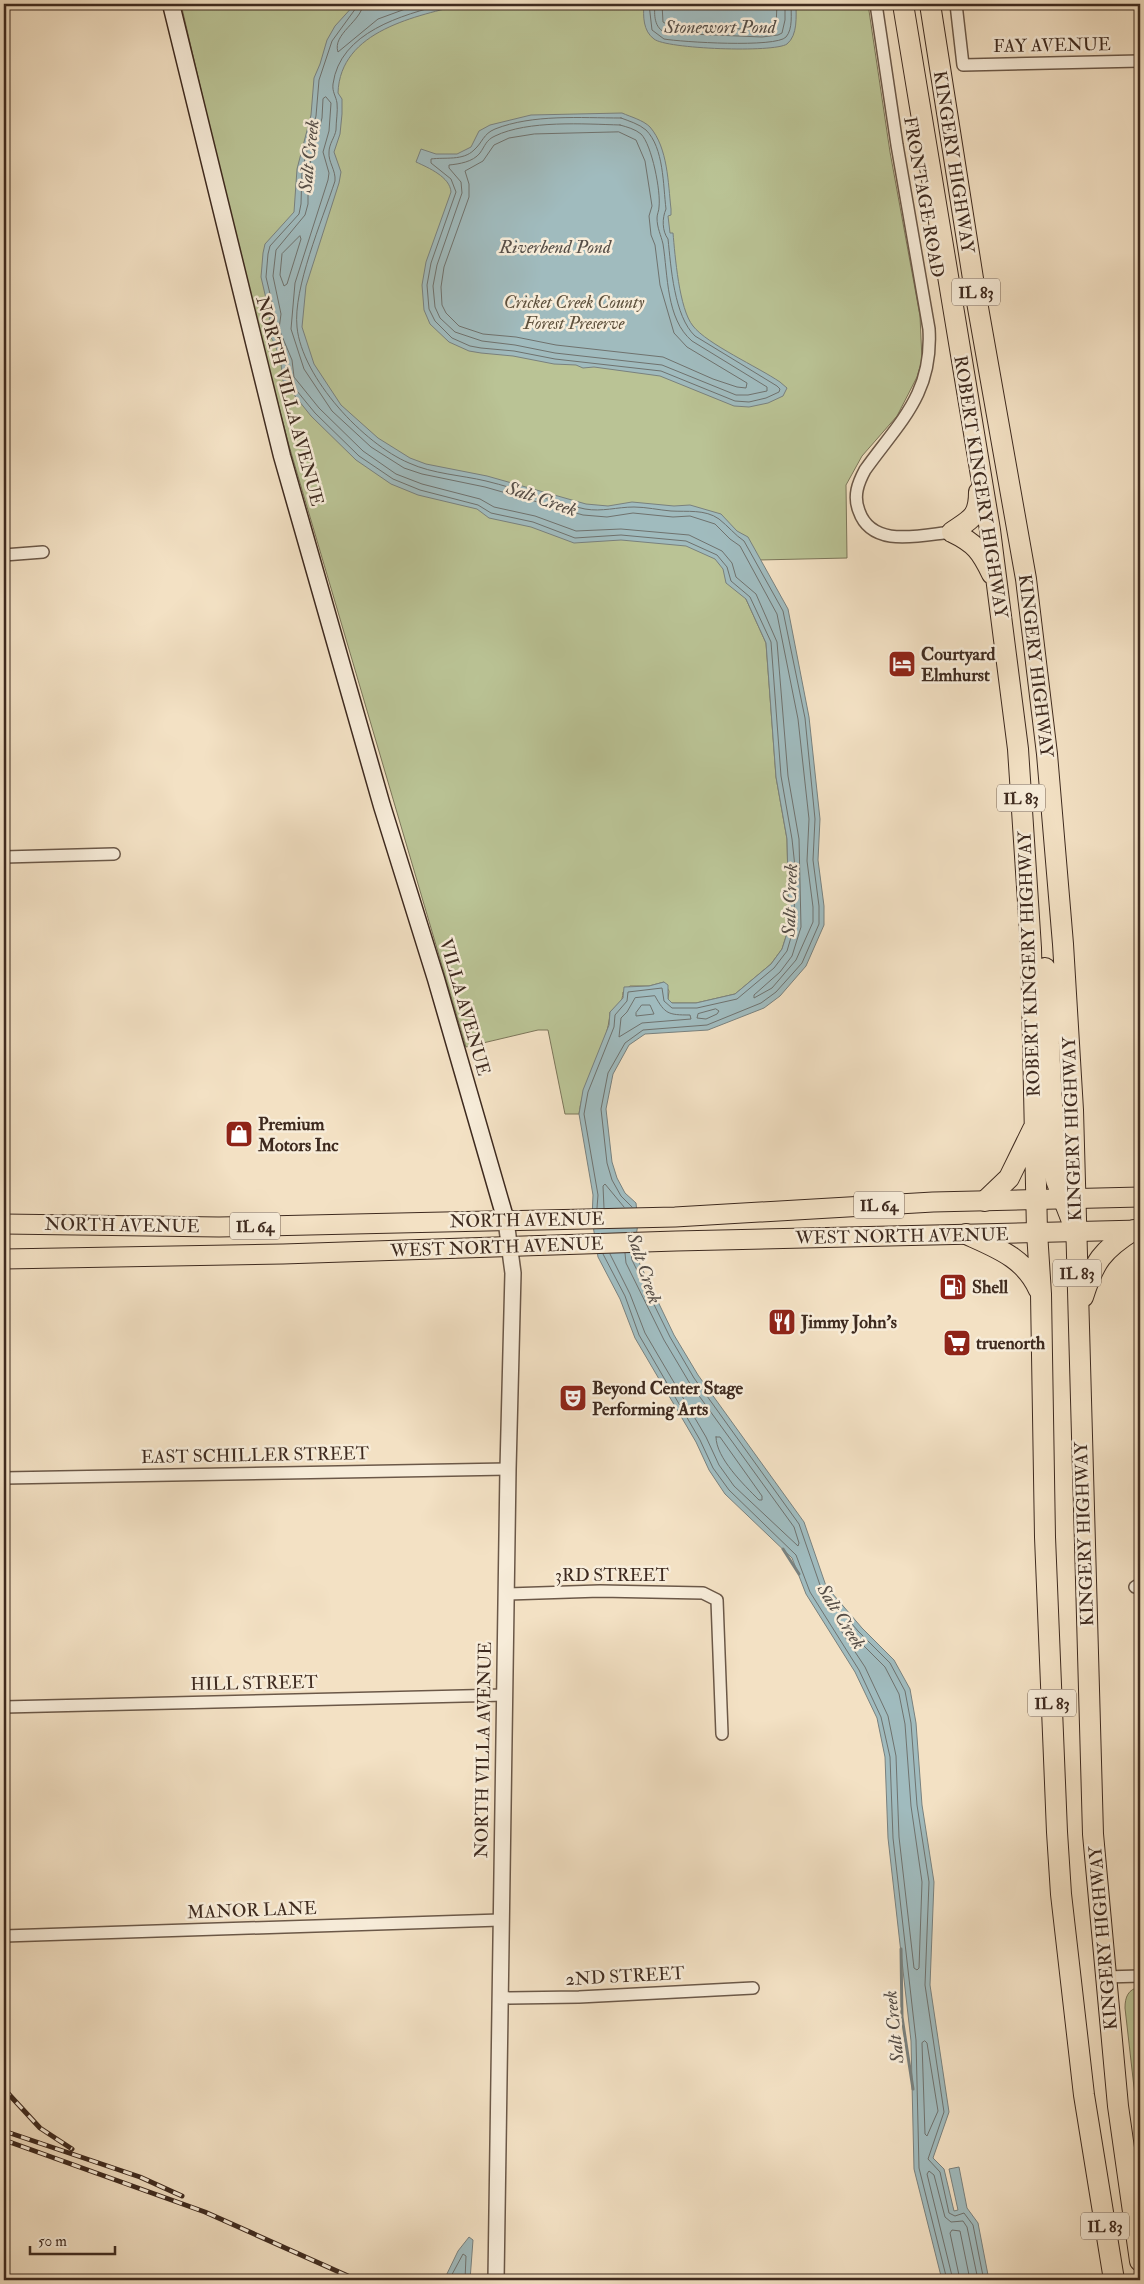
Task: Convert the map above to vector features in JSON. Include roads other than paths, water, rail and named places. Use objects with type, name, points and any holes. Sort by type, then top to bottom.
[{"type":"highway","name":"ROBERT KINGERY HIGHWAY","points":[[903,4],[979,463],[997,583],[1018,749],[1031,948],[1036,1123]]},
{"type":"highway","name":"KINGERY HIGHWAY","points":[[930,4],[974,285],[1026,579],[1047,754],[1065,973],[1073,1110],[1069,1199],[1076,1232],[1093,1834],[1118,2106],[1140,2261]]},
{"type":"highway","points":[[952,532],[974,518],[978,510],[979,463]]},
{"type":"highway","points":[[952,532],[969,540],[981,552],[997,583]]},
{"type":"highway","points":[[1026,870],[1041,908],[1055,1170],[1069,1199]]},
{"type":"highway","points":[[985,1201],[1001,1187],[1016,1168],[1036,1123]]},
{"type":"highway","name":"KINGERY HIGHWAY","points":[[1036,1123],[1036,1199],[1041,1294],[1045,1537],[1061,1894],[1084,2095],[1114,2280]]},
{"type":"highway","points":[[1078,1314],[1091,1271],[1097,1261],[1118,1240],[1137,1230]]},
{"type":"highway","points":[[966,1234],[1015,1258],[1033,1276],[1041,1294]]},
{"type":"main road","name":"NORTH VILLA AVENUE","points":[[170,4],[282,456],[382,806]]},
{"type":"main road","name":"VILLA AVENUE","points":[[382,806],[434,974],[506,1221]]},
{"type":"main road","name":"NORTH AVENUE","points":[[4,1224],[219,1227],[675,1217],[985,1201],[1140,1197]]},
{"type":"main road","name":"WEST NORTH AVENUE","points":[[4,1259],[283,1254],[676,1241],[1137,1230]]},
{"type":"street","name":"FRONTAGE ROAD","points":[[876,4],[897,145],[929,329],[930,357],[927,370],[911,408],[862,476],[856,496],[857,505],[867,525],[885,535],[909,537],[952,532]]},
{"type":"street","name":"FAY AVENUE","points":[[956,4],[964,65],[1140,61]]},
{"type":"street","points":[[4,555],[43,552]]},
{"type":"street","points":[[4,857],[114,854]]},
{"type":"street","name":"NORTH VILLA AVENUE","points":[[496,2280],[508,1469],[514,1273],[506,1221]]},
{"type":"street","name":"EAST SCHILLER STREET","points":[[4,1478],[508,1469]]},
{"type":"street","name":"3RD STREET","points":[[506,1594],[600,1591],[665,1592],[703,1594],[717,1600],[722,1734]]},
{"type":"street","name":"HILL STREET","points":[[4,1707],[505,1695]]},
{"type":"street","name":"MANOR LANE","points":[[4,1936],[500,1920]]},
{"type":"street","points":[[1106,1977],[1140,1976]]},
{"type":"street","name":"2ND STREET","points":[[499,1998],[579,1997],[753,1988]]},
{"type":"water","points":[[355,4],[465,4],[425,14],[384,29],[366,40],[352,54],[342,72],[338,93],[342,99],[340,134],[334,152],[341,172],[306,286],[302,327],[314,364],[341,405],[378,438],[410,458],[426,464],[487,476],[586,504],[608,506],[632,502],[674,506],[690,505],[721,514],[737,531],[748,537],[788,609],[809,717],[820,819],[818,860],[824,906],[824,925],[806,966],[780,996],[764,1008],[708,1030],[645,1034],[629,1045],[613,1074],[606,1109],[612,1162],[617,1178],[625,1193],[636,1203],[638,1223],[636,1237],[637,1258],[674,1335],[698,1375],[804,1522],[826,1586],[862,1628],[894,1660],[910,1689],[916,1723],[922,1805],[934,1882],[930,1985],[949,2112],[933,2158],[944,2169],[954,2211],[958,2210],[949,2169],[959,2167],[967,2208],[978,2223],[988,2275],[995,2280],[942,2280],[914,2169],[911,2041],[888,1838],[885,1757],[877,1718],[855,1672],[806,1594],[792,1558],[725,1494],[709,1470],[696,1442],[635,1338],[620,1299],[598,1257],[592,1219],[593,1195],[579,1114],[583,1090],[609,1025],[610,1012],[623,998],[624,987],[649,986],[664,982],[668,985],[668,999],[672,1003],[696,1003],[735,994],[771,964],[782,949],[789,927],[787,839],[776,777],[766,643],[746,599],[726,583],[723,569],[715,559],[686,546],[621,540],[574,543],[531,527],[489,518],[477,509],[418,495],[391,484],[356,460],[311,416],[283,381],[281,364],[275,344],[267,331],[270,316],[261,277],[263,253],[265,244],[294,212],[297,169],[311,115],[314,78],[327,40],[335,26]]},
{"type":"water","name":"Stonewort Pond","points":[[644,4],[796,4],[796,25],[791,40],[787,44],[778,47],[720,49],[678,45],[663,42],[650,36],[644,23]]},
{"type":"water","name":"Riverbend Pond","points":[[622,113],[650,127],[656,135],[664,155],[671,209],[671,215],[668,216],[670,233],[673,233],[678,281],[688,318],[693,326],[709,340],[780,382],[787,388],[783,396],[768,403],[749,407],[734,406],[660,376],[594,367],[583,368],[576,365],[554,364],[513,356],[469,351],[449,342],[430,324],[424,310],[422,285],[426,262],[451,192],[443,177],[416,162],[421,149],[436,154],[457,154],[471,147],[479,131],[490,125],[531,115]]},
{"type":"water","points":[[469,2237],[473,2240],[470,2280],[444,2280],[458,2251]]},
{"type":"waterway","name":"Salt Creek","points":[[783,1549],[799,1574]]},
{"type":"waterway","name":"Salt Creek","points":[[901,1949],[902,2017],[913,2089]]},
{"type":"railway","points":[[4,2089],[40,2128],[72,2149]]},
{"type":"railway","points":[[4,2131],[140,2177],[182,2196]]},
{"type":"railway","points":[[4,2140],[205,2212],[357,2280]]},
{"type":"place","name":"Courtyard Elmhurst","points":[[902,664]]},
{"type":"place","name":"Premium Motors Inc","points":[[239,1134]]},
{"type":"place","name":"Shell","points":[[953,1287]]},
{"type":"place","name":"Jimmy John's","points":[[782,1322]]},
{"type":"place","name":"truenorth","points":[[957,1343]]},
{"type":"place","name":"Beyond Center Stage Performing Arts","points":[[573,1398]]},
{"type":"park label","name":"Cricket Creek County Forest Preserve","points":[[574,312]]}]
